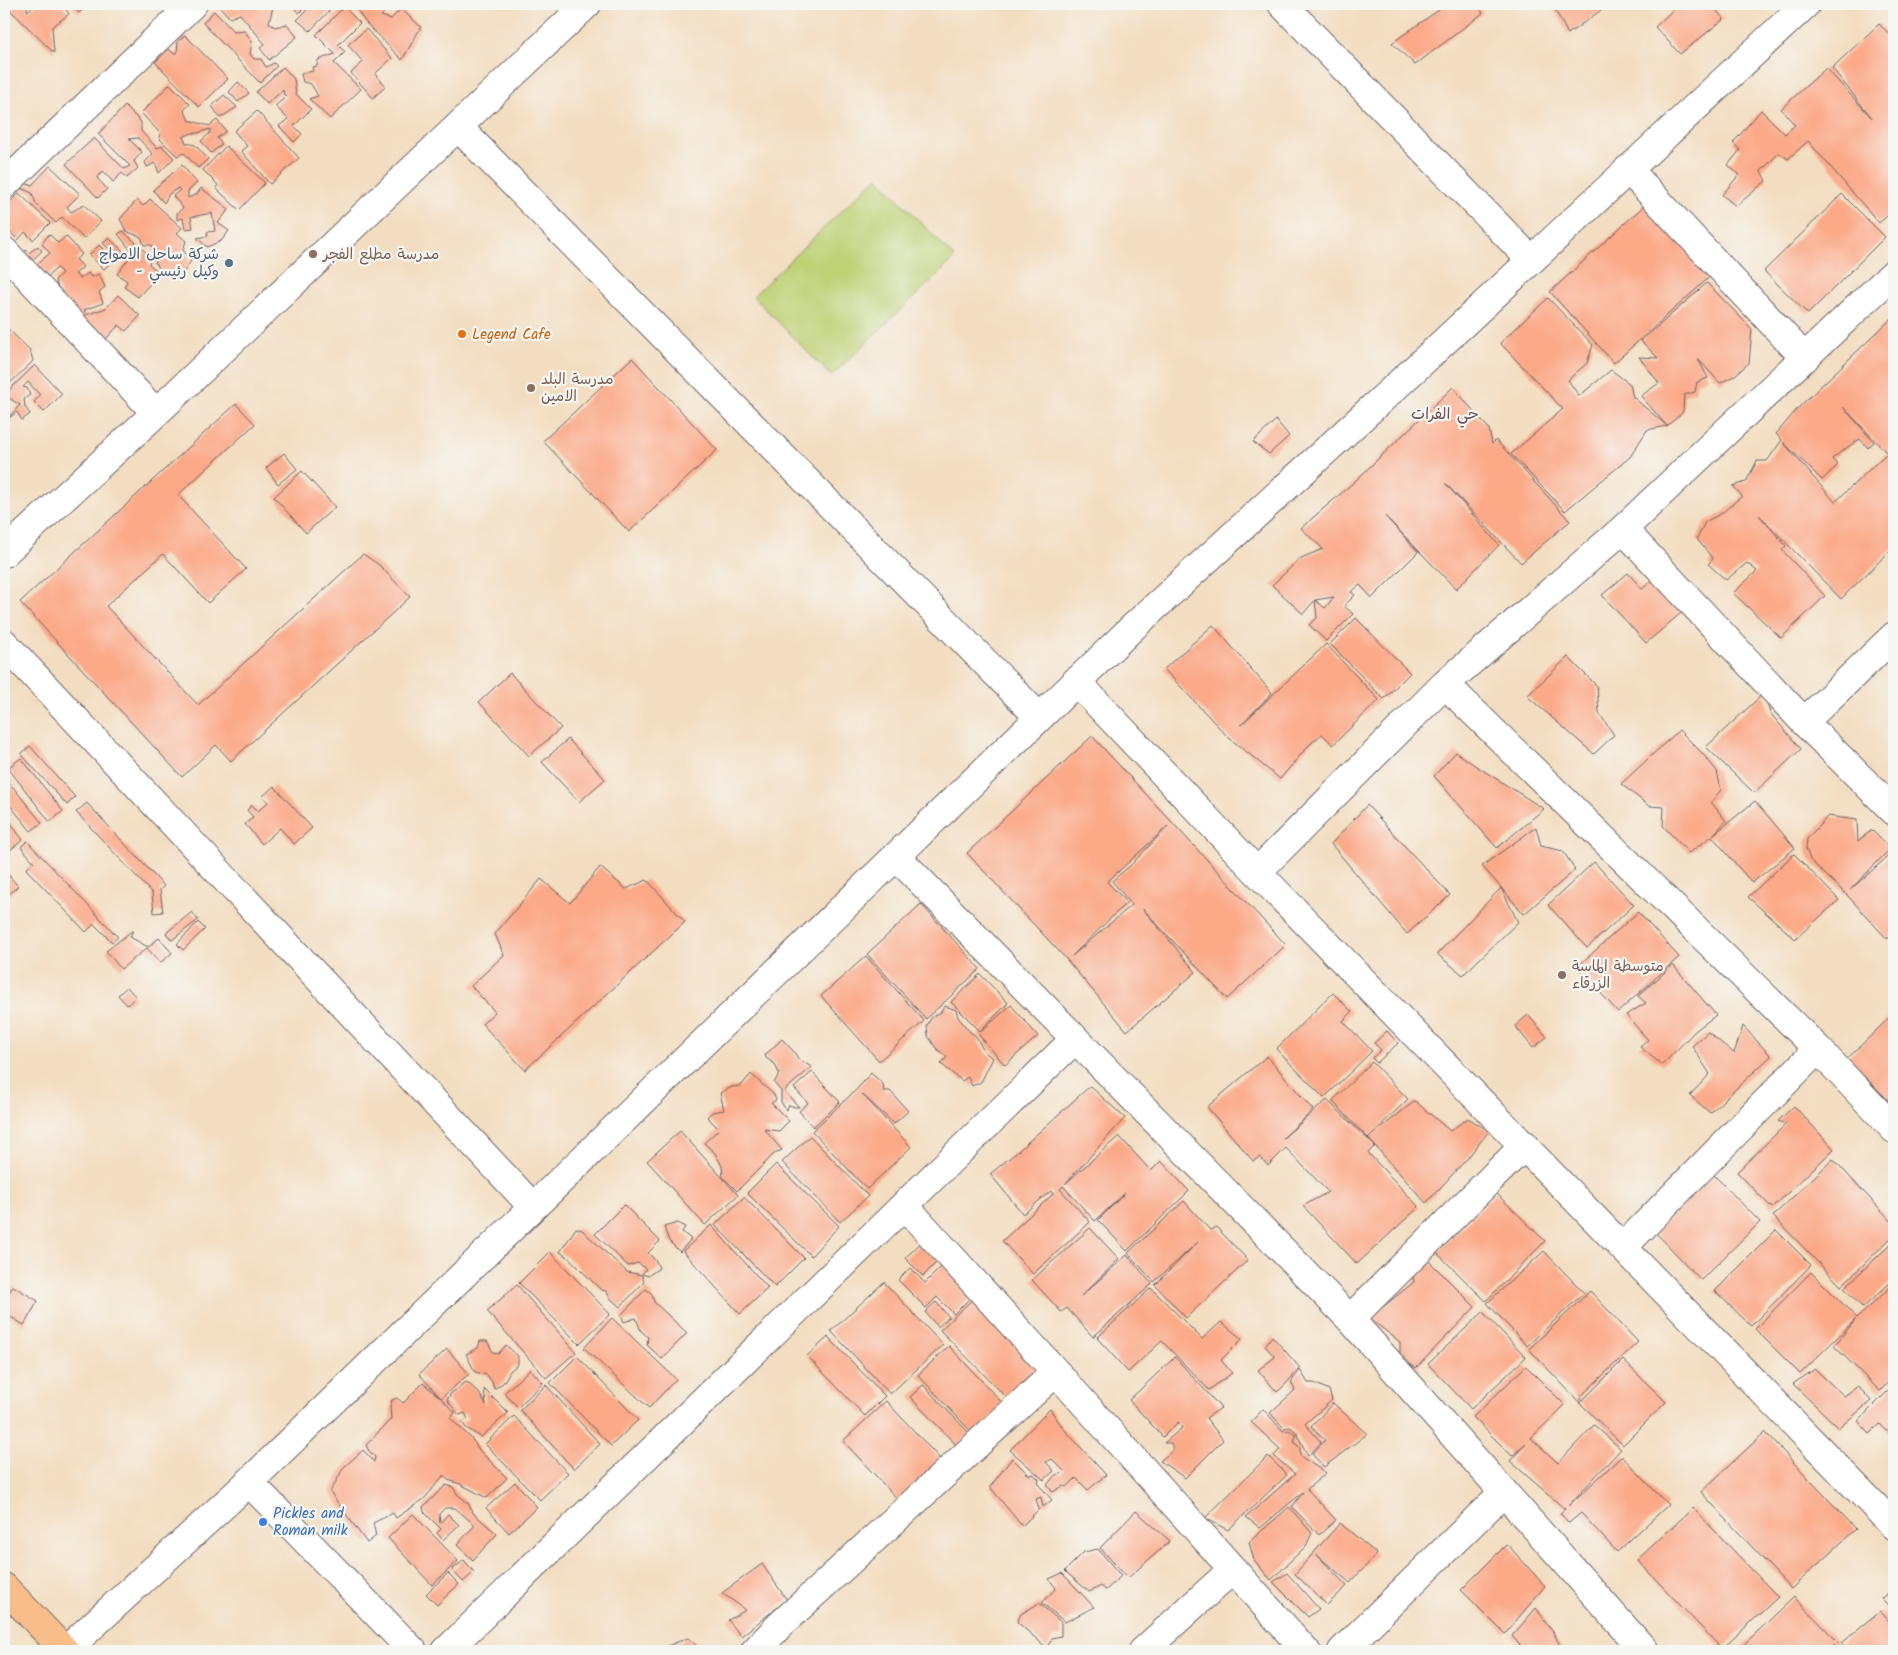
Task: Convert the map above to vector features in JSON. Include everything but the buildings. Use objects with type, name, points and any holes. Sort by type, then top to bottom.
[{"type":"main road","points":[[4,1587],[65,1651]]},
{"type":"street","points":[[4,185],[193,4]]},
{"type":"street","points":[[4,553],[156,413],[587,4]]},
{"type":"street","points":[[1282,4],[1531,260]]},
{"type":"street","points":[[65,1651],[249,1482],[1076,681],[1806,4]]},
{"type":"street","points":[[458,127],[1039,717]]},
{"type":"street","points":[[1628,169],[1805,358]]},
{"type":"street","points":[[4,251],[156,413]]},
{"type":"street","points":[[1257,872],[1445,684],[1623,529],[1894,273]]},
{"type":"street","points":[[1623,529],[1804,722],[1894,811]]},
{"type":"street","points":[[1804,722],[1894,636]]},
{"type":"street","points":[[4,643],[533,1207]]},
{"type":"street","points":[[1076,681],[1257,872],[1525,1145],[1894,1526]]},
{"type":"street","points":[[1445,684],[1818,1049],[1894,1130]]},
{"type":"street","points":[[896,856],[1350,1319],[1645,1651]]},
{"type":"street","points":[[446,1651],[1075,1038]]},
{"type":"street","points":[[1623,1247],[1818,1049]]},
{"type":"street","points":[[1350,1319],[1525,1145]]},
{"type":"street","points":[[904,1206],[1056,1372],[1306,1651]]},
{"type":"street","points":[[755,1651],[1056,1372]]},
{"type":"street","points":[[249,1482],[413,1651]]},
{"type":"street","points":[[1342,1651],[1504,1492]]},
{"type":"street","points":[[1143,1651],[1232,1570]]},
{"type":"green space","points":[[877,177],[955,258],[831,376],[753,296]]},
{"type":"place","name":"مدرسة مطلع الفجر","points":[[313,254]]},
{"type":"place","name":"شركة ساحل الامواج - وكيل رئيسي","points":[[229,263]]},
{"type":"place","name":"Legend Cafe","points":[[462,334]]},
{"type":"place","name":"مدرسة البلد الامين","points":[[531,388]]},
{"type":"place","name":"متوسطة الماسة الزرقاء","points":[[1562,975]]},
{"type":"place","name":"Pickles and Roman milk","points":[[263,1522]]},
{"type":"district","name":"حي الفرات","points":[[1445,413]]}]
